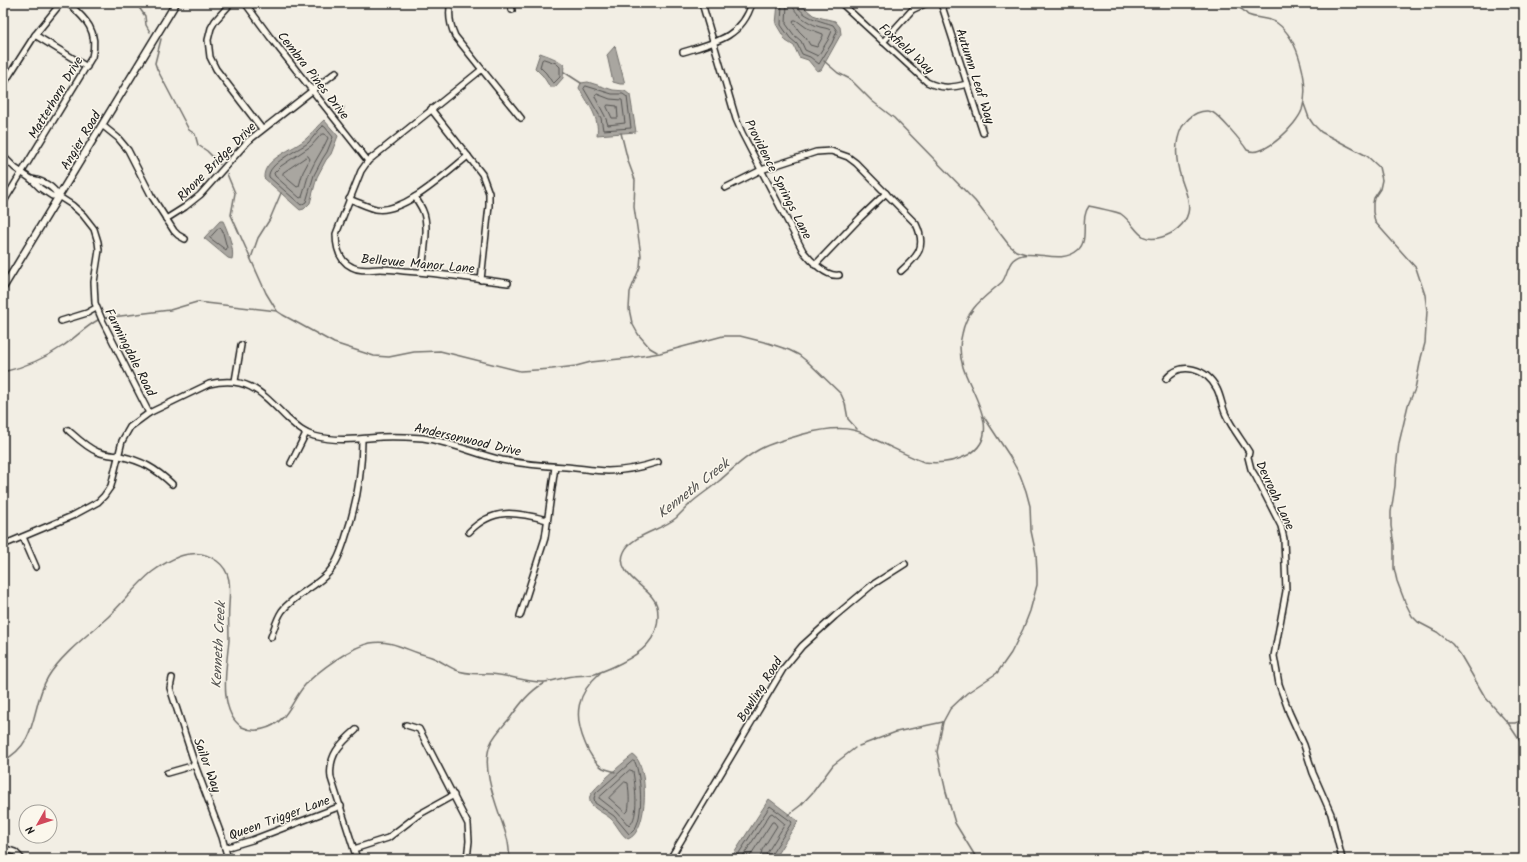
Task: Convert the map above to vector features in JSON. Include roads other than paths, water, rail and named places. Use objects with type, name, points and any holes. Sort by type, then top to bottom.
[{"type":"street","points":[[3,85],[35,35],[61,3]]},
{"type":"street","name":"Matterhorn Drive","points":[[3,203],[92,57],[94,49],[92,31],[83,16],[68,3]]},
{"type":"street","name":"Angier Road","points":[[3,288],[176,3]]},
{"type":"street","points":[[230,3],[211,28],[208,40],[210,57],[216,68],[262,129]]},
{"type":"street","name":"Cembra Pines Drive","points":[[245,3],[368,161]]},
{"type":"street","points":[[451,3],[449,10],[452,30],[455,36],[521,118]]},
{"type":"street","points":[[510,3],[512,10]]},
{"type":"street","name":"Providence Springs Lane","points":[[702,3],[736,119],[761,170],[800,246],[807,256],[815,265],[832,275],[839,274]]},
{"type":"street","points":[[683,52],[714,42],[737,30],[747,17],[752,3]]},
{"type":"street","name":"Foxfield Way","points":[[841,3],[921,78],[933,86],[951,88],[967,84]]},
{"type":"street","points":[[883,42],[912,10],[927,3]]},
{"type":"street","name":"Autumn Leaf Way","points":[[941,3],[983,133]]},
{"type":"street","points":[[35,35],[87,67]]},
{"type":"street","name":"Bellevue Manor Lane","points":[[481,70],[368,161],[361,171],[336,234],[338,252],[342,259],[353,268],[359,270],[378,269],[422,272],[508,283]]},
{"type":"street","name":"Rhone Bridge Drive","points":[[166,219],[197,198],[241,148],[262,129],[336,72]]},
{"type":"street","points":[[431,109],[482,174],[489,193],[481,280]]},
{"type":"street","points":[[102,125],[118,138],[128,150],[144,182],[166,219],[176,233],[185,239]]},
{"type":"street","points":[[725,188],[761,170],[816,152],[831,151],[848,157],[916,224],[920,233],[921,243],[919,253],[914,260],[901,271]]},
{"type":"street","name":"Farmingdale Road","points":[[3,156],[31,179],[46,184],[55,190],[58,196],[72,205],[90,223],[96,235],[99,250],[94,288],[96,308],[150,413]]},
{"type":"street","points":[[349,199],[376,209],[388,209],[401,206],[468,156]]},
{"type":"street","points":[[815,265],[854,223],[886,193]]},
{"type":"street","points":[[415,197],[426,219],[422,272]]},
{"type":"street","points":[[61,321],[87,313],[96,308]]},
{"type":"street","points":[[235,381],[240,345]]},
{"type":"street","name":"Devroah Lane","points":[[1166,379],[1170,374],[1181,368],[1195,370],[1208,378],[1217,388],[1227,417],[1249,452],[1248,457],[1251,469],[1281,526],[1285,546],[1286,591],[1280,629],[1275,646],[1275,666],[1279,684],[1289,712],[1304,745],[1313,773],[1331,814],[1342,859]]},
{"type":"street","name":"Andersonwood Drive","points":[[3,545],[72,516],[98,502],[111,486],[122,441],[130,428],[150,413],[209,384],[218,382],[235,381],[254,388],[261,392],[298,428],[317,437],[362,440],[401,436],[425,439],[501,460],[555,467],[608,471],[642,467],[658,462]]},
{"type":"street","points":[[68,430],[91,449],[107,455],[118,456],[149,466],[160,473],[172,484]]},
{"type":"street","points":[[291,463],[306,433]]},
{"type":"street","points":[[271,637],[281,613],[294,599],[330,572],[340,555],[349,527],[358,489],[362,463],[362,440]]},
{"type":"street","points":[[520,616],[545,538],[555,467]]},
{"type":"street","points":[[469,532],[477,524],[492,516],[510,513],[547,520]]},
{"type":"street","points":[[23,537],[36,567]]},
{"type":"street","name":"Bowling Road","points":[[670,859],[783,669],[802,646],[872,585],[905,564]]},
{"type":"street","name":"Sailor Way","points":[[172,678],[170,688],[195,765],[211,805],[228,859]]},
{"type":"street","points":[[406,725],[419,729],[468,824],[469,841],[467,859]]},
{"type":"street","points":[[356,730],[343,741],[336,750],[330,769],[357,859]]},
{"type":"street","points":[[167,773],[195,765]]},
{"type":"street","points":[[354,849],[388,838],[418,815],[454,795]]},
{"type":"street","name":"Queen Trigger Lane","points":[[225,848],[252,840],[341,806]]},
{"type":"street","points":[[3,848],[15,852],[22,859]]},
{"type":"water","points":[[778,3],[799,3],[813,15],[835,21],[840,27],[841,34],[821,70],[817,71],[808,60],[799,57],[794,46],[786,41],[776,24]]},
{"type":"water","points":[[615,46],[625,84],[613,82],[607,55]]},
{"type":"water","points":[[540,53],[556,59],[564,65],[563,78],[555,87],[550,87],[543,76],[535,68]]},
{"type":"water","points":[[588,82],[613,90],[625,91],[630,95],[636,132],[597,135],[597,122],[595,116],[579,88],[581,83]]},
{"type":"water","points":[[324,120],[338,136],[331,154],[317,177],[310,203],[304,209],[300,210],[264,178],[265,171],[268,165],[280,155],[307,138]]},
{"type":"water","points":[[220,221],[223,221],[227,229],[233,255],[232,259],[228,258],[204,238]]},
{"type":"water","points":[[633,755],[638,761],[642,771],[644,797],[640,824],[635,834],[628,839],[610,818],[591,804],[590,797],[592,792],[603,781]]},
{"type":"water","points":[[769,799],[798,821],[774,859],[732,859],[731,858]]},
{"type":"waterway","points":[[136,3],[145,16],[146,25],[150,32]]},
{"type":"waterway","name":"Kenneth Creek","points":[[3,761],[15,753],[29,734],[42,688],[60,661],[108,617],[146,577],[165,563],[180,556],[194,553],[204,554],[222,565],[228,575],[230,592],[229,640],[225,686],[226,699],[234,720],[242,727],[247,729],[260,730],[271,726],[284,717],[300,691],[318,673],[345,654],[362,645],[370,643],[383,642],[395,645],[433,658],[464,673],[497,675],[539,682],[570,676],[595,674],[628,659],[635,655],[652,639],[657,624],[658,610],[654,599],[626,572],[622,559],[624,552],[633,541],[676,518],[691,503],[716,484],[740,462],[758,450],[769,445],[816,431],[841,428],[861,432],[924,462],[946,462],[968,455],[978,447],[984,436],[984,425],[978,401],[963,367],[960,347],[961,338],[964,325],[972,310],[1002,282],[1009,265],[1013,260],[1027,254],[1062,257],[1070,255],[1078,250],[1082,245],[1086,211],[1089,206],[1121,214],[1138,233],[1147,238],[1154,239],[1162,237],[1170,234],[1178,228],[1184,221],[1189,209],[1188,200],[1178,166],[1178,139],[1182,127],[1188,119],[1195,114],[1204,111],[1216,114],[1247,150],[1254,151],[1262,150],[1279,139],[1299,116],[1302,110],[1305,88],[1301,63],[1297,51],[1285,30],[1277,23],[1248,15],[1233,4],[1227,3]]},
{"type":"waterway","points":[[161,39],[155,63],[157,69],[189,130],[195,134],[198,145],[207,151],[220,164]]},
{"type":"waterway","points":[[824,61],[838,73],[850,79],[872,101],[894,118],[975,201],[1009,245],[1016,251],[1026,254]]},
{"type":"waterway","points":[[564,72],[581,83]]},
{"type":"waterway","points":[[1304,104],[1309,118],[1321,132],[1367,156],[1379,167],[1382,180],[1380,189],[1374,198],[1373,203],[1375,222],[1416,268],[1425,295],[1427,311],[1425,343],[1415,389],[1408,405],[1399,443],[1391,512],[1391,526],[1394,545],[1394,568],[1397,581],[1412,616],[1418,622],[1437,632],[1452,644],[1460,654],[1485,697],[1508,723],[1524,747]]},
{"type":"waterway","points":[[340,114],[344,107]]},
{"type":"waterway","points":[[621,133],[628,161],[635,180],[634,207],[641,255],[640,267],[630,292],[629,309],[632,323],[638,334],[650,348],[657,352]]},
{"type":"waterway","points":[[227,174],[235,193],[231,215],[266,293],[277,311],[334,343],[374,356],[389,357],[414,352],[440,351],[520,371],[552,369],[576,366],[591,362],[629,358],[660,353],[723,336],[740,336],[768,343],[799,355],[841,394],[845,403],[848,419],[857,429]]},
{"type":"waterway","points":[[251,258],[258,238],[270,219],[281,193]]},
{"type":"waterway","points":[[104,318],[170,310],[197,302],[277,311]]},
{"type":"waterway","points":[[3,372],[19,368],[49,355],[98,320]]},
{"type":"waterway","points":[[977,859],[955,823],[946,792],[937,752],[943,722],[950,709],[967,693],[997,673],[1011,653],[1030,611],[1037,585],[1036,554],[1031,531],[1030,506],[1026,491],[1020,475],[1009,455],[984,417]]},
{"type":"waterway","points":[[600,673],[586,688],[582,697],[579,705],[579,723],[581,733],[592,757],[603,768],[615,772]]},
{"type":"waterway","points":[[510,859],[508,840],[489,779],[487,767],[490,745],[517,708],[534,690],[544,683]]},
{"type":"waterway","points":[[1508,723],[1515,723],[1524,720]]},
{"type":"waterway","points":[[859,746],[896,732],[943,722]]},
{"type":"waterway","points":[[788,815],[801,805],[813,792],[833,765],[855,748]]}]
